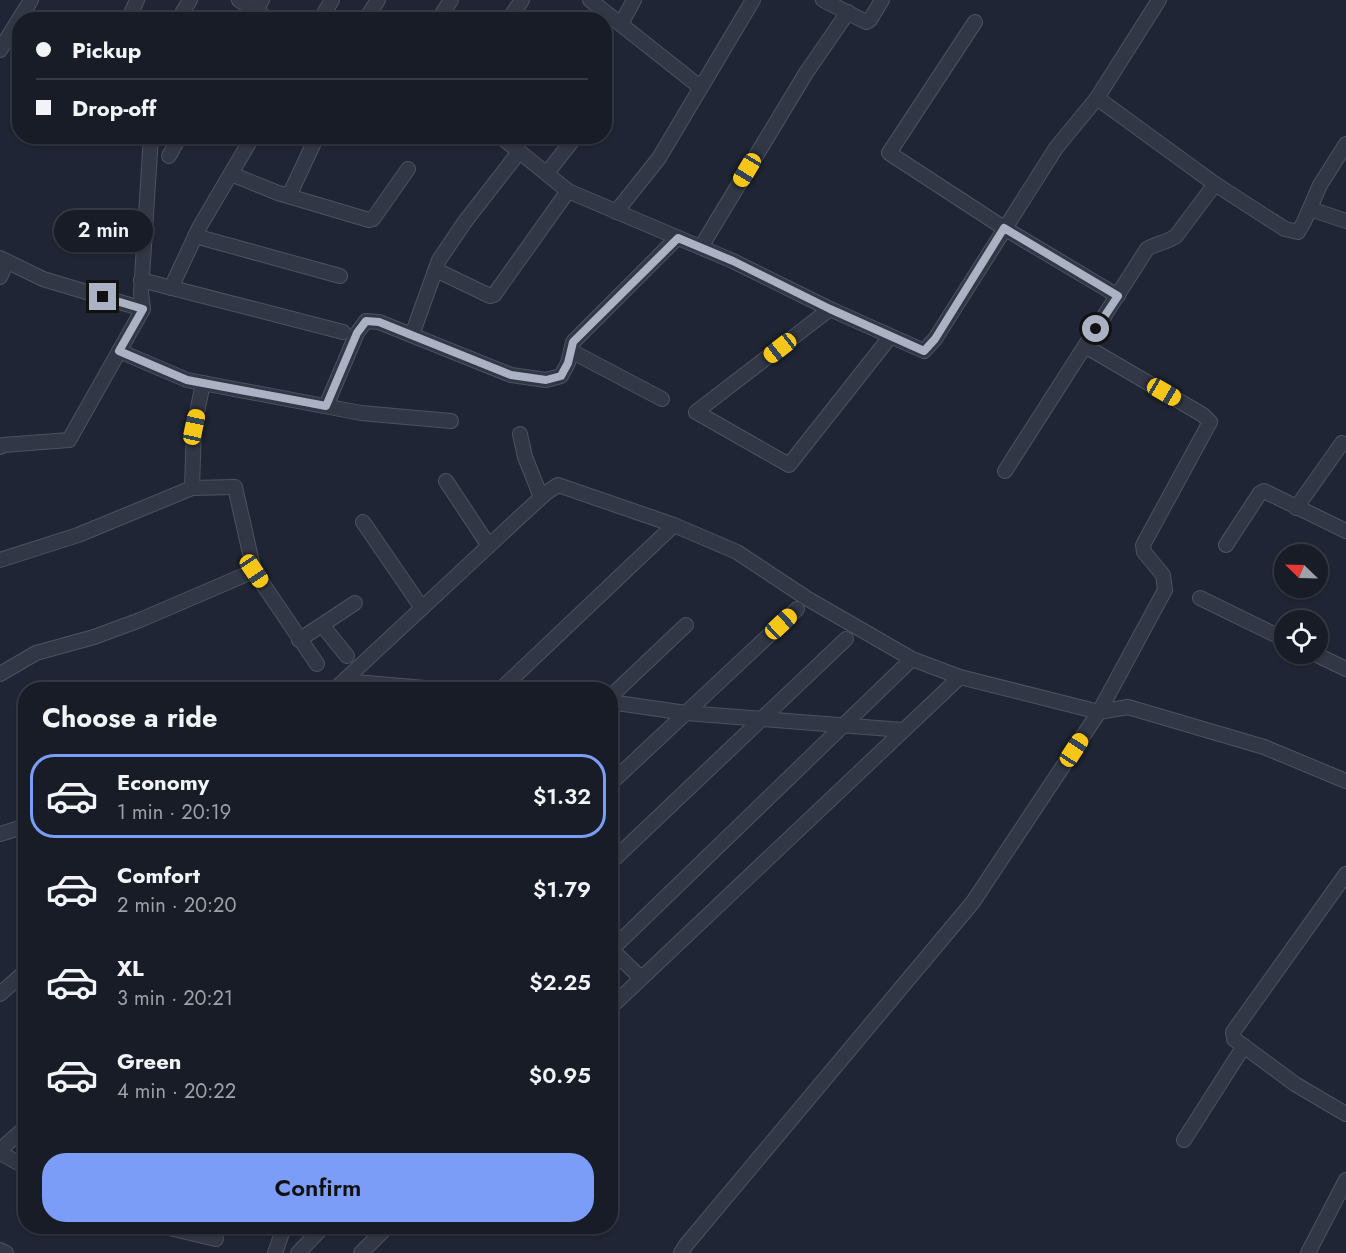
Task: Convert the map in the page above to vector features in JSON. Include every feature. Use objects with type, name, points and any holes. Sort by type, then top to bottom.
[{"type":"street","points":[[239,0],[255,10]]},
{"type":"street","points":[[590,0],[606,12]]},
{"type":"street","points":[[621,24],[634,0]]},
{"type":"street","points":[[616,212],[658,158],[753,0]]},
{"type":"street","points":[[823,0],[866,22],[870,20],[882,0]]},
{"type":"street","points":[[510,144],[568,190],[733,261],[830,309],[924,351],[935,339],[1056,148],[1097,98],[1159,0]]},
{"type":"street","points":[[701,247],[806,73],[848,12]]},
{"type":"street","points":[[612,17],[700,87]]},
{"type":"street","points":[[975,22],[889,153],[1004,228],[1118,296]]},
{"type":"street","points":[[0,50],[12,31]]},
{"type":"street","points":[[1097,98],[1215,184],[1285,229],[1298,232],[1320,185],[1346,144]]},
{"type":"street","points":[[0,447],[69,440],[143,309],[141,279],[150,144]]},
{"type":"street","points":[[169,156],[176,144]]},
{"type":"street","points":[[171,288],[195,236],[248,144]]},
{"type":"street","points":[[289,196],[313,144]]},
{"type":"street","points":[[547,174],[570,144]]},
{"type":"street","points":[[412,335],[440,260],[464,222],[519,152]]},
{"type":"street","points":[[231,174],[289,196],[369,220],[373,219],[408,169]]},
{"type":"street","points":[[1005,471],[1147,249],[1176,236],[1215,184]]},
{"type":"street","points":[[436,270],[490,296],[494,295],[568,190]]},
{"type":"street","points":[[1310,209],[1346,221]]},
{"type":"street","points":[[195,236],[340,276]]},
{"type":"street","points":[[326,406],[357,333],[366,321],[379,322],[511,375],[546,380],[561,376],[568,363],[573,342],[678,238]]},
{"type":"street","points":[[0,277],[4,260],[43,279],[143,309]]},
{"type":"street","points":[[141,279],[343,332]]},
{"type":"street","points":[[830,309],[696,412],[789,465],[890,336]]},
{"type":"street","points":[[681,1253],[748,1168],[973,902],[1099,711],[1165,590],[1163,575],[1144,552],[1143,545],[1210,422],[1203,415],[1085,346]]},
{"type":"street","points":[[119,351],[187,380],[361,413],[451,421]]},
{"type":"street","points":[[571,351],[662,399]]},
{"type":"street","points":[[192,488],[194,427],[203,383]]},
{"type":"street","points":[[520,434],[525,457],[542,497]]},
{"type":"street","points":[[1296,508],[1342,443]]},
{"type":"street","points":[[446,481],[489,546]]},
{"type":"street","points":[[343,682],[542,497],[558,485],[674,525],[737,552],[808,599],[912,659],[960,676],[1099,711],[1128,707],[1264,747],[1346,781]]},
{"type":"street","points":[[0,560],[78,535],[192,488],[235,487],[254,571],[317,664]]},
{"type":"street","points":[[1226,544],[1260,493],[1264,491],[1346,531]]},
{"type":"street","points":[[363,522],[422,608]]},
{"type":"street","points":[[508,682],[674,525]]},
{"type":"street","points":[[0,674],[36,653],[94,637],[254,571]]},
{"type":"street","points":[[1200,598],[1274,634]]},
{"type":"street","points":[[299,639],[355,603]]},
{"type":"street","points":[[618,777],[797,609]]},
{"type":"street","points":[[322,625],[347,656]]},
{"type":"street","points":[[618,689],[686,625]]},
{"type":"street","points":[[618,856],[846,639]]},
{"type":"street","points":[[618,943],[912,659]]},
{"type":"street","points":[[1328,660],[1346,669]]},
{"type":"street","points":[[618,1000],[960,676]]},
{"type":"street","points":[[618,703],[686,713],[903,730]]},
{"type":"street","points":[[0,834],[18,828]]},
{"type":"street","points":[[1346,874],[1233,1032],[1234,1039],[1295,1084],[1346,1113]]},
{"type":"street","points":[[618,957],[641,978]]},
{"type":"street","points":[[0,994],[18,978]]},
{"type":"street","points":[[1184,1140],[1244,1046]]},
{"type":"street","points":[[18,1135],[0,1152],[18,1162]]},
{"type":"street","points":[[1308,1253],[1346,1180]]},
{"type":"street","points":[[195,1234],[216,1239]]},
{"type":"street","points":[[275,1253],[282,1234]]},
{"type":"street","points":[[298,1253],[316,1234]]},
{"type":"street","points":[[361,1253],[380,1234]]},
{"type":"street","points":[[0,1250],[6,1253]]},
{"type":"route","points":[[103,297],[143,309],[119,351],[187,380],[326,406],[357,333],[366,321],[379,322],[511,375],[546,380],[561,376],[568,363],[573,342],[678,238],[733,261],[830,309],[924,351],[935,339],[1004,228],[1118,296],[1096,329]]}]
